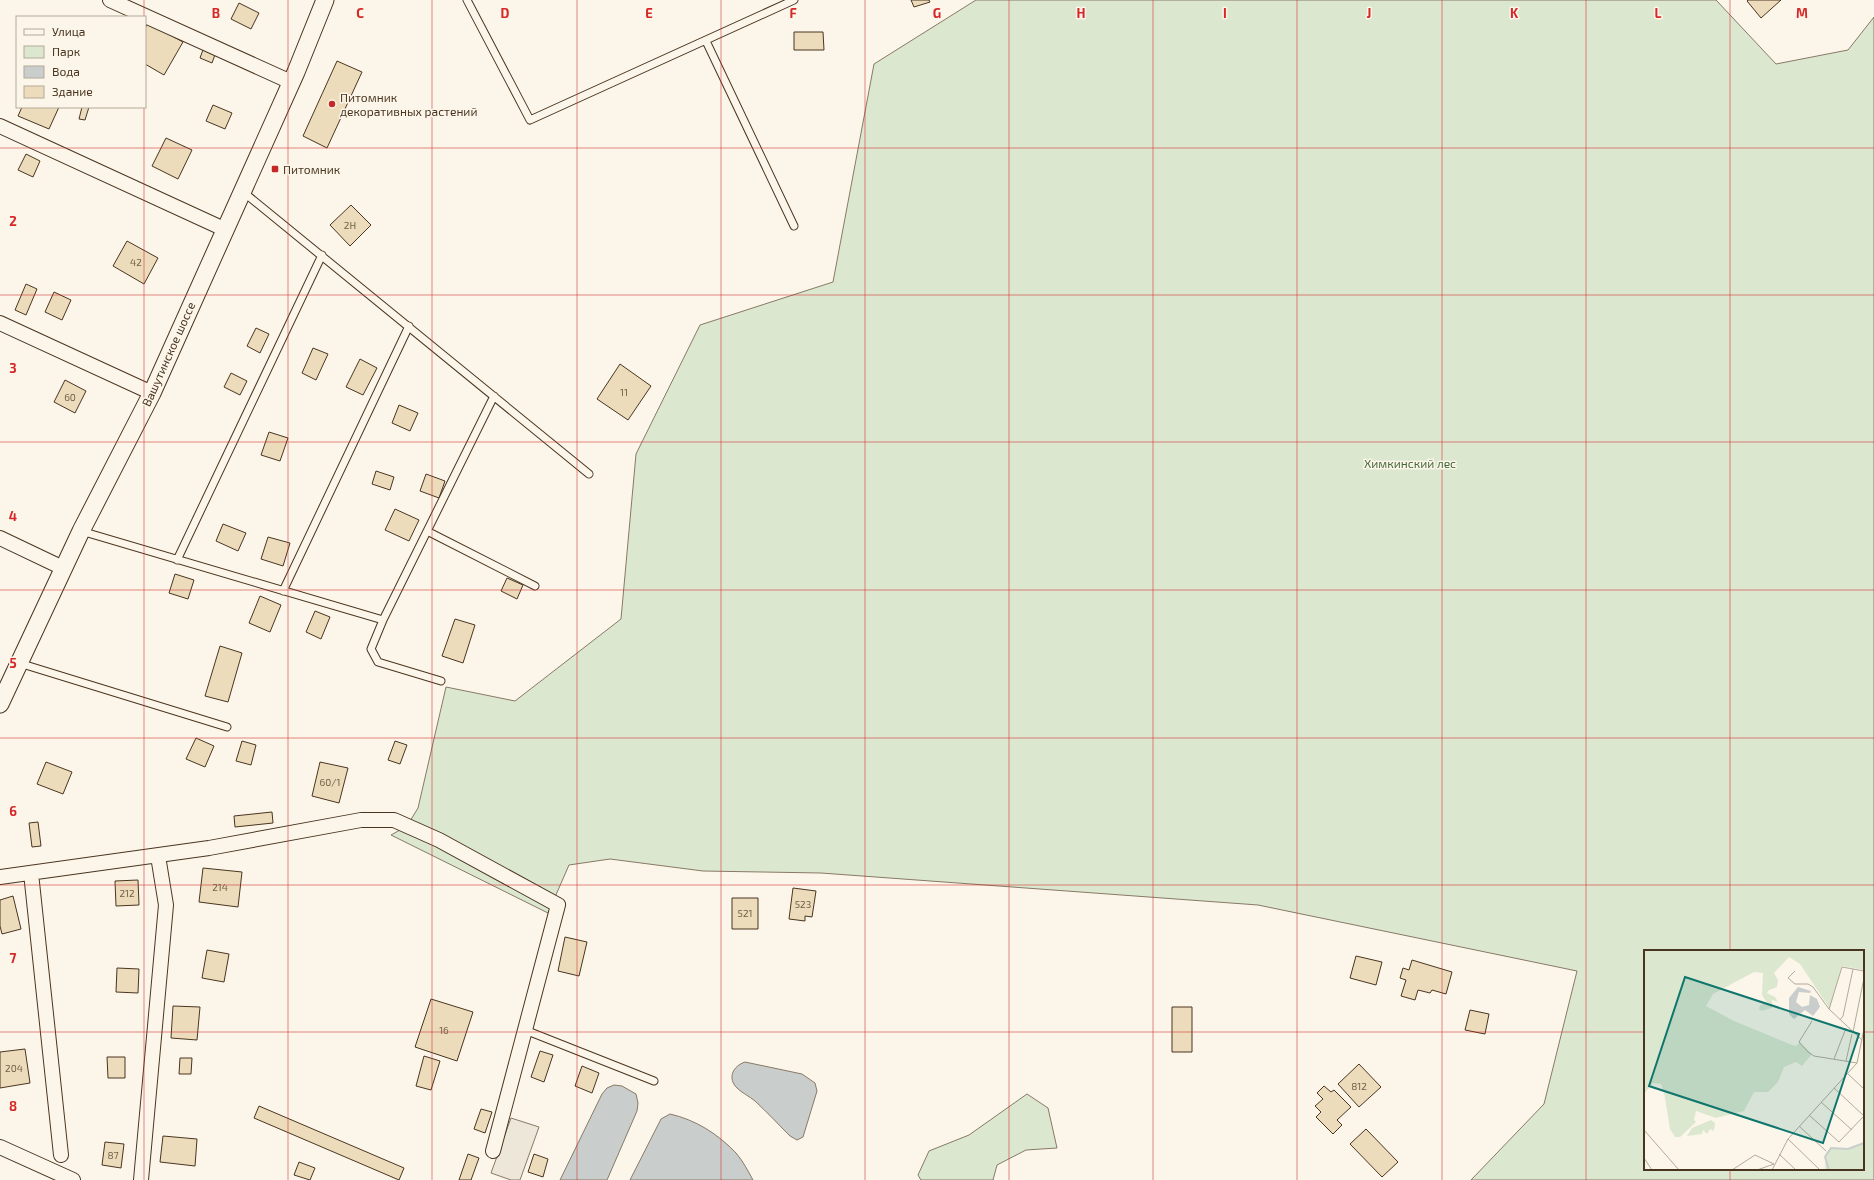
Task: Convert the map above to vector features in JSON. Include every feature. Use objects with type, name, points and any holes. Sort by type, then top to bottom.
[{"type":"street","points":[[110,0],[145,16]]},
{"type":"street","name":"Вашутинское шоссе","points":[[0,704],[81,531],[152,393],[291,82],[325,0]]},
{"type":"street","points":[[146,16],[291,82]]},
{"type":"street","points":[[0,126],[224,229]]},
{"type":"street","points":[[0,323],[152,393]]},
{"type":"street","points":[[0,538],[63,568]]},
{"type":"street","points":[[0,877],[209,848],[361,820],[394,820],[439,840],[558,905],[493,1151]]},
{"type":"street","points":[[141,1180],[166,905],[158,856]]},
{"type":"street","points":[[31,873],[61,1156]]},
{"type":"street","points":[[0,1147],[59,1177],[73,1180]]},
{"type":"lane","points":[[466,0],[530,120],[794,0]]},
{"type":"lane","points":[[706,40],[794,226]]},
{"type":"lane","points":[[242,190],[589,474]]},
{"type":"lane","points":[[177,560],[322,255]]},
{"type":"lane","points":[[284,591],[409,326]]},
{"type":"lane","points":[[441,682],[378,662],[371,649],[383,620],[494,396]]},
{"type":"lane","points":[[81,531],[383,620]]},
{"type":"lane","points":[[427,532],[535,586]]},
{"type":"lane","points":[[19,663],[227,727]]},
{"type":"lane","points":[[525,1030],[654,1080]]},
{"type":"green space","name":"Химкинский лес","points":[[976,0],[1716,0],[1776,64],[1848,50],[1874,17],[1874,1180],[1471,1180],[1544,1104],[1577,971],[1258,905],[821,873],[703,871],[610,859],[569,865],[548,913],[391,835],[407,826],[418,808],[446,687],[515,701],[621,619],[636,454],[700,325],[833,282],[874,64]]},
{"type":"green space","points":[[1027,1094],[1048,1108],[1057,1148],[1026,1150],[997,1165],[993,1180],[921,1180],[918,1175],[929,1151],[969,1135]]},
{"type":"shaded area","points":[[511,1118],[539,1127],[520,1180],[511,1180],[491,1173]]},
{"type":"water","points":[[745,1062],[802,1074],[815,1083],[817,1091],[803,1137],[797,1140],[790,1136],[755,1101],[739,1090],[734,1084],[732,1076],[735,1069],[737,1066]]},
{"type":"water","points":[[614,1085],[622,1086],[636,1094],[638,1103],[637,1111],[607,1180],[560,1180],[602,1094],[607,1088]]},
{"type":"water","points":[[670,1114],[698,1124],[722,1140],[739,1156],[753,1180],[630,1180],[661,1119]]},
{"type":"building","points":[[911,0],[929,0],[930,2],[914,7]]},
{"type":"building","points":[[1781,0],[1761,18],[1747,1]]},
{"type":"building","points":[[239,3],[259,13],[251,29],[231,19]]},
{"type":"building","points":[[148,23],[183,42],[164,75],[146,65],[146,26]]},
{"type":"building","points":[[794,32],[823,32],[824,50],[794,50]]},
{"type":"building","points":[[204,47],[216,52],[212,63],[200,58]]},
{"type":"building","name":"Питомник декоративных растений","points":[[337,61],[362,72],[327,148],[303,136]]},
{"type":"building","points":[[213,105],[232,113],[225,129],[206,121]]},
{"type":"building","points":[[22,108],[59,108],[49,129],[18,116]]},
{"type":"building","points":[[82,108],[89,108],[85,120],[79,119]]},
{"type":"building","points":[[166,138],[192,150],[178,179],[152,166]]},
{"type":"building","points":[[26,154],[40,161],[33,177],[18,170]]},
{"type":"building","points":[[351,205],[371,225],[350,246],[330,225]]},
{"type":"building","points":[[127,241],[158,258],[144,284],[113,266]]},
{"type":"building","points":[[26,284],[37,289],[26,315],[15,310]]},
{"type":"building","points":[[54,292],[71,300],[62,320],[45,312]]},
{"type":"building","points":[[256,328],[269,334],[260,353],[247,346]]},
{"type":"building","points":[[313,348],[328,354],[316,380],[302,373]]},
{"type":"building","points":[[360,359],[377,368],[363,395],[346,387]]},
{"type":"building","points":[[620,364],[651,386],[628,420],[597,399]]},
{"type":"building","points":[[231,373],[247,381],[240,395],[224,387]]},
{"type":"building","points":[[65,380],[86,391],[75,413],[54,402]]},
{"type":"building","points":[[399,405],[418,413],[410,431],[392,423]]},
{"type":"building","points":[[269,432],[288,438],[280,461],[261,455]]},
{"type":"building","points":[[376,471],[394,477],[390,490],[372,484]]},
{"type":"building","points":[[426,474],[445,481],[439,498],[420,491]]},
{"type":"building","points":[[395,509],[419,520],[409,541],[385,530]]},
{"type":"building","points":[[223,524],[246,533],[238,551],[216,541]]},
{"type":"building","points":[[268,537],[290,543],[283,566],[261,559]]},
{"type":"building","points":[[175,574],[194,580],[188,599],[169,593]]},
{"type":"building","points":[[507,578],[523,585],[517,599],[501,591]]},
{"type":"building","points":[[260,596],[281,605],[270,632],[249,623]]},
{"type":"building","points":[[315,611],[330,617],[321,639],[306,632]]},
{"type":"building","points":[[455,619],[475,625],[463,663],[442,656]]},
{"type":"building","points":[[220,646],[242,653],[228,702],[205,696]]},
{"type":"building","points":[[196,738],[214,746],[205,767],[186,759]]},
{"type":"building","points":[[242,741],[256,745],[251,765],[236,761]]},
{"type":"building","points":[[395,741],[407,745],[400,764],[388,760]]},
{"type":"building","points":[[46,762],[72,772],[63,794],[37,784]]},
{"type":"building","points":[[320,762],[348,768],[339,803],[312,796]]},
{"type":"building","points":[[272,812],[273,823],[235,827],[234,816]]},
{"type":"building","points":[[38,822],[41,846],[32,847],[29,823]]},
{"type":"building","points":[[203,868],[242,872],[238,907],[199,902]]},
{"type":"building","points":[[138,880],[139,905],[116,906],[115,881]]},
{"type":"building","points":[[793,888],[816,891],[812,917],[805,916],[805,921],[789,919]]},
{"type":"building","points":[[13,896],[21,929],[2,934],[0,926],[0,900]]},
{"type":"building","points":[[732,898],[758,898],[758,929],[732,929]]},
{"type":"building","points":[[565,937],[587,942],[579,976],[558,971]]},
{"type":"building","points":[[207,950],[229,954],[224,982],[202,978]]},
{"type":"building","points":[[1356,956],[1382,962],[1376,985],[1350,978]]},
{"type":"building","points":[[1412,960],[1452,972],[1446,994],[1432,990],[1430,993],[1418,990],[1415,1000],[1401,996],[1406,980],[1400,978],[1403,968],[1409,970]]},
{"type":"building","points":[[117,968],[139,969],[138,993],[116,992]]},
{"type":"building","points":[[431,999],[473,1012],[457,1061],[415,1047]]},
{"type":"building","points":[[173,1006],[200,1007],[197,1040],[171,1038]]},
{"type":"building","points":[[1172,1007],[1192,1007],[1192,1052],[1172,1052]]},
{"type":"building","points":[[1470,1010],[1489,1014],[1485,1034],[1465,1030]]},
{"type":"building","points":[[25,1049],[30,1083],[0,1088],[0,1052]]},
{"type":"building","points":[[540,1051],[553,1055],[544,1082],[531,1077]]},
{"type":"building","points":[[424,1056],[440,1061],[431,1090],[416,1086]]},
{"type":"building","points":[[107,1057],[125,1057],[125,1078],[108,1078]]},
{"type":"building","points":[[180,1058],[192,1058],[191,1074],[179,1074]]},
{"type":"building","points":[[1359,1064],[1381,1087],[1359,1107],[1338,1084]]},
{"type":"building","points":[[582,1066],[599,1073],[592,1093],[575,1086]]},
{"type":"building","points":[[1324,1086],[1331,1092],[1334,1090],[1351,1107],[1337,1120],[1342,1125],[1333,1134],[1316,1117],[1321,1112],[1315,1106],[1323,1099],[1317,1093]]},
{"type":"building","points":[[259,1106],[404,1168],[399,1180],[254,1118]]},
{"type":"building","points":[[481,1109],[492,1112],[485,1133],[474,1129]]},
{"type":"building","points":[[1366,1129],[1398,1162],[1382,1177],[1350,1144]]},
{"type":"building","points":[[163,1136],[197,1139],[195,1166],[160,1162]]},
{"type":"building","points":[[105,1142],[124,1144],[121,1168],[102,1165]]},
{"type":"building","points":[[468,1154],[479,1158],[471,1180],[459,1180]]},
{"type":"building","points":[[534,1154],[548,1159],[543,1177],[528,1172]]},
{"type":"building","points":[[299,1162],[315,1168],[310,1180],[294,1175]]},
{"type":"place","name":"Питомник декоративных растений","points":[[332,104]]},
{"type":"place","name":"Питомник","points":[[275,169]]}]
